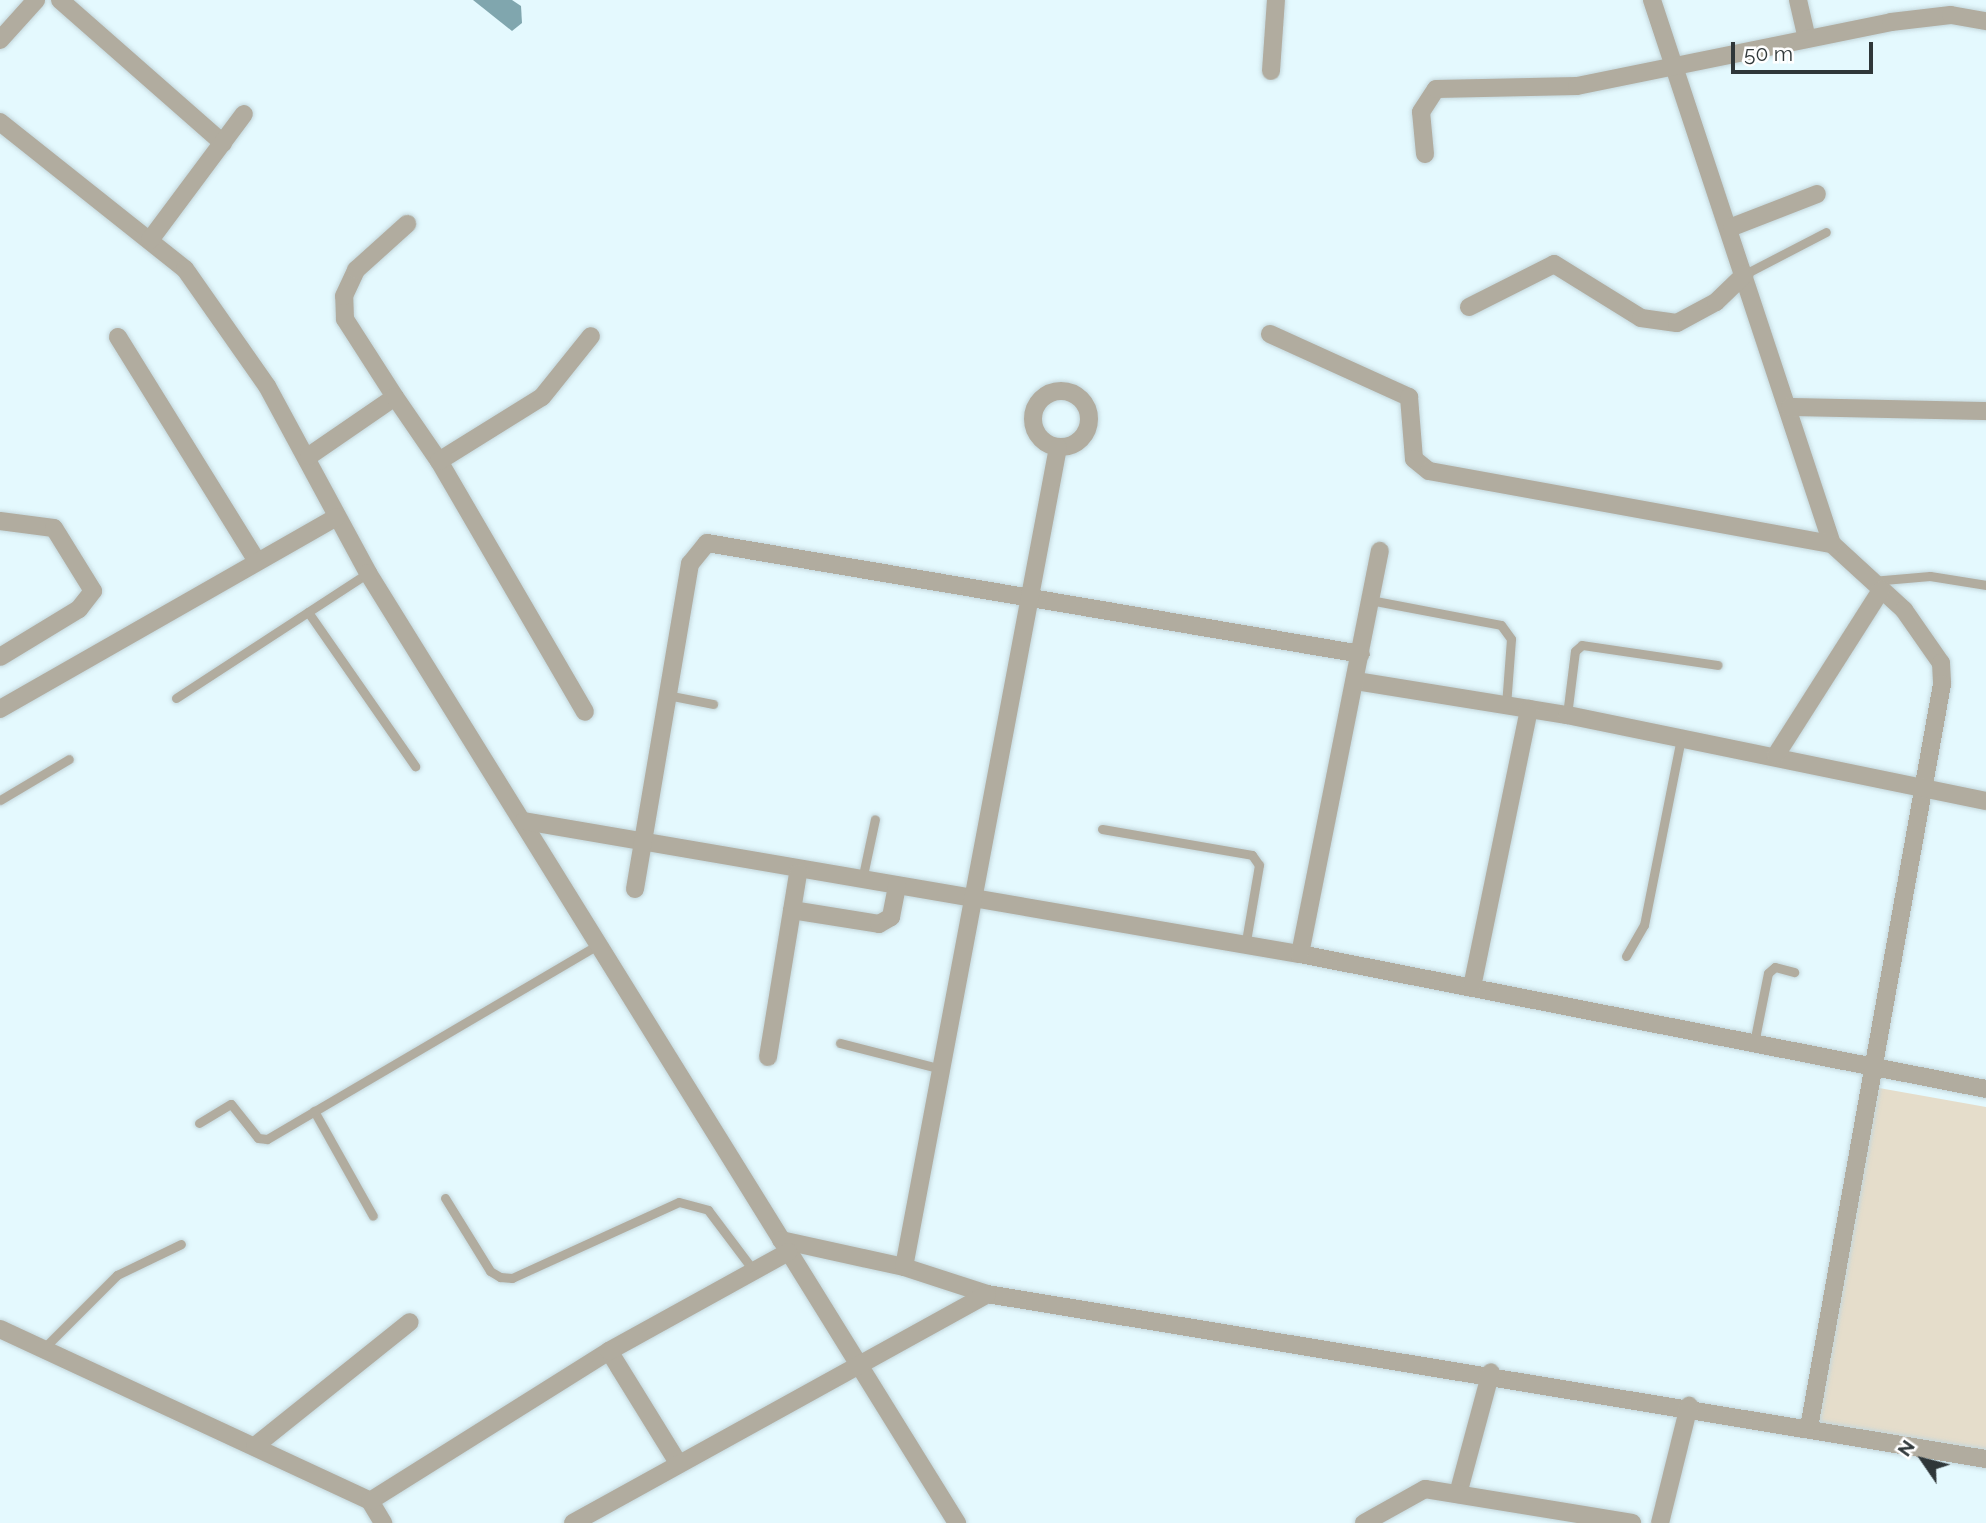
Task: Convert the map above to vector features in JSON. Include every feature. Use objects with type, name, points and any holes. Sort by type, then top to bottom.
[{"type":"street","points":[[0,40],[36,0]]},
{"type":"street","points":[[60,0],[223,143]]},
{"type":"street","points":[[1271,71],[1276,0]]},
{"type":"street","points":[[1652,0],[1732,228],[1832,544],[1924,632],[1941,663],[1922,788],[1809,1428]]},
{"type":"street","points":[[1798,0],[1807,38]]},
{"type":"street","points":[[1425,154],[1420,112],[1436,89],[1577,86],[1677,70],[1807,38],[1951,15],[1986,21]]},
{"type":"street","points":[[150,240],[244,114]]},
{"type":"street","points":[[0,122],[185,269],[309,456],[336,517],[369,573],[601,943],[957,1523]]},
{"type":"street","points":[[1732,228],[1817,194]]},
{"type":"street","points":[[407,225],[356,270],[344,296],[345,319],[439,461],[585,712]]},
{"type":"street","points":[[1469,307],[1554,264],[1641,318],[1677,323],[1716,302],[1745,274]]},
{"type":"street","points":[[1270,334],[1409,397],[1414,458],[1429,471],[1832,544]]},
{"type":"street","points":[[118,337],[255,558]]},
{"type":"street","points":[[439,461],[542,397],[591,337]]},
{"type":"street","points":[[309,456],[395,397]]},
{"type":"street","points":[[1790,407],[1986,411]]},
{"type":"street","points":[[904,1267],[1025,596],[1058,447]]},
{"type":"street","points":[[0,709],[255,558],[336,517]]},
{"type":"street","points":[[0,520],[54,528],[93,591],[79,609],[0,657]]},
{"type":"street","points":[[635,889],[690,564],[707,543],[1361,654]]},
{"type":"street","points":[[1300,954],[1380,551]]},
{"type":"street","points":[[1776,755],[1875,585]]},
{"type":"street","points":[[1356,681],[1567,715],[1776,755],[1986,801]]},
{"type":"street","points":[[1472,987],[1529,709]]},
{"type":"street","points":[[524,821],[798,873],[897,886],[1245,948],[1300,954],[1986,1089]]},
{"type":"street","points":[[768,1057],[798,873]]},
{"type":"street","points":[[792,910],[879,924],[891,917],[897,886]]},
{"type":"street","points":[[785,1246],[904,1267],[987,1294],[1490,1372],[1986,1459]]},
{"type":"street","points":[[370,1501],[610,1351],[755,1273],[785,1246]]},
{"type":"street","points":[[573,1523],[677,1461],[856,1361],[987,1294]]},
{"type":"street","points":[[255,1446],[410,1322]]},
{"type":"street","points":[[0,1329],[370,1501],[383,1523]]},
{"type":"street","points":[[610,1351],[677,1461]]},
{"type":"street","points":[[1458,1494],[1490,1372]]},
{"type":"street","points":[[1660,1523],[1689,1406]]},
{"type":"street","points":[[1364,1523],[1418,1490],[1458,1494],[1632,1523]]},
{"type":"lane","points":[[1745,274],[1826,232]]},
{"type":"lane","points":[[176,698],[369,573]]},
{"type":"lane","points":[[1875,585],[1930,576],[1986,585]]},
{"type":"lane","points":[[1369,600],[1501,625],[1511,639],[1506,706]]},
{"type":"lane","points":[[308,612],[415,766]]},
{"type":"lane","points":[[1567,715],[1575,651],[1582,645],[1718,665]]},
{"type":"lane","points":[[667,695],[713,704]]},
{"type":"lane","points":[[1626,956],[1644,925],[1681,737]]},
{"type":"lane","points":[[0,800],[69,758]]},
{"type":"lane","points":[[861,882],[875,819]]},
{"type":"lane","points":[[1102,829],[1252,855],[1259,865],[1245,948]]},
{"type":"lane","points":[[199,1123],[231,1104],[264,1140],[601,943]]},
{"type":"lane","points":[[1754,1042],[1768,973],[1774,967],[1794,972]]},
{"type":"lane","points":[[840,1043],[940,1069]]},
{"type":"lane","points":[[314,1111],[373,1216]]},
{"type":"lane","points":[[444,1198],[490,1271],[500,1277],[512,1278],[679,1202],[708,1210],[755,1273]]},
{"type":"lane","points":[[43,1349],[117,1275],[181,1244]]},
{"type":"shaded area","points":[[1879,1088],[1986,1107],[1986,1453],[1818,1423]]},
{"type":"water","points":[[473,0],[512,0],[521,6],[522,23],[512,31]]}]
